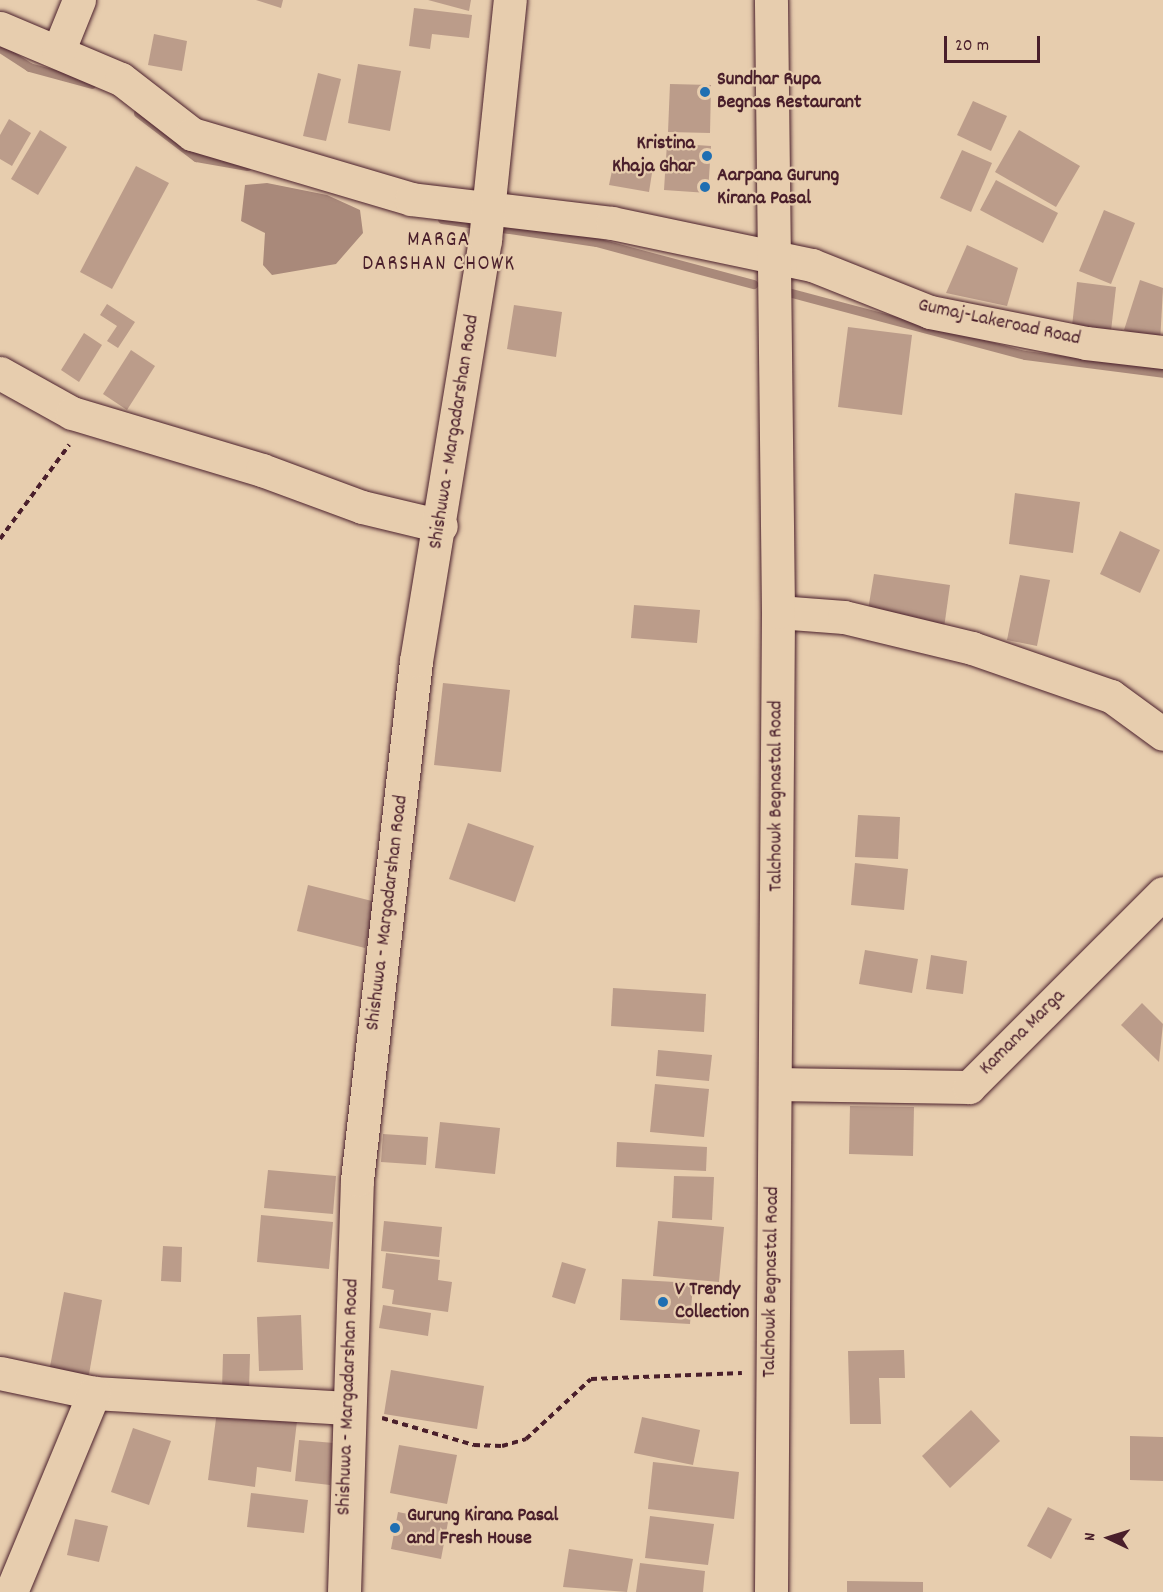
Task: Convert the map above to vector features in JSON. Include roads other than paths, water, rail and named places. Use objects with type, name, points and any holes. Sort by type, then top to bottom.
[{"type":"street","points":[[58,52],[79,0]]},
{"type":"street","name":"Shishuwa - Margadarshan Road","points":[[344,1592],[348,1408],[357,1180],[416,661],[441,526],[486,226],[510,0]]},
{"type":"street","name":"Talchowk Begnastal Road","points":[[771,0],[771,260],[778,612],[775,1084],[770,1372],[771,1592]]},
{"type":"street","name":"Gumaj-Lakeroad Road","points":[[0,28],[120,79],[192,134],[411,200],[486,226],[612,223],[771,260],[812,265],[930,312],[1086,343],[1163,352]]},
{"type":"street","points":[[0,373],[89,418],[362,507],[441,526]]},
{"type":"street","points":[[778,612],[844,617],[983,651],[1111,696],[1163,734]]},
{"type":"street","name":"Kamana Marga","points":[[775,1084],[969,1087],[1163,893]]},
{"type":"street","points":[[0,1373],[93,1393],[348,1408]]},
{"type":"street","points":[[11,1592],[93,1393]]},
{"type":"waterway","points":[[0,48],[29,67],[92,84]]},
{"type":"waterway","points":[[138,113],[196,157],[247,166]]},
{"type":"waterway","points":[[442,219],[596,242],[753,284]]},
{"type":"waterway","points":[[784,291],[1025,355],[1163,373]]},
{"type":"place","name":"Sundhar Rupa Begnas Restaurant","points":[[705,92]]},
{"type":"place","name":"Kristina Khaja Ghar","points":[[707,156]]},
{"type":"place","name":"Aarpana Gurung Kirana Pasal","points":[[705,187]]},
{"type":"place","name":"V Trendy Collection","points":[[663,1302]]},
{"type":"place","name":"Gurung Kirana Pasal and Fresh House","points":[[395,1528]]},
{"type":"district","name":"MARGA DARSHAN CHOWK","points":[[439,253]]}]
